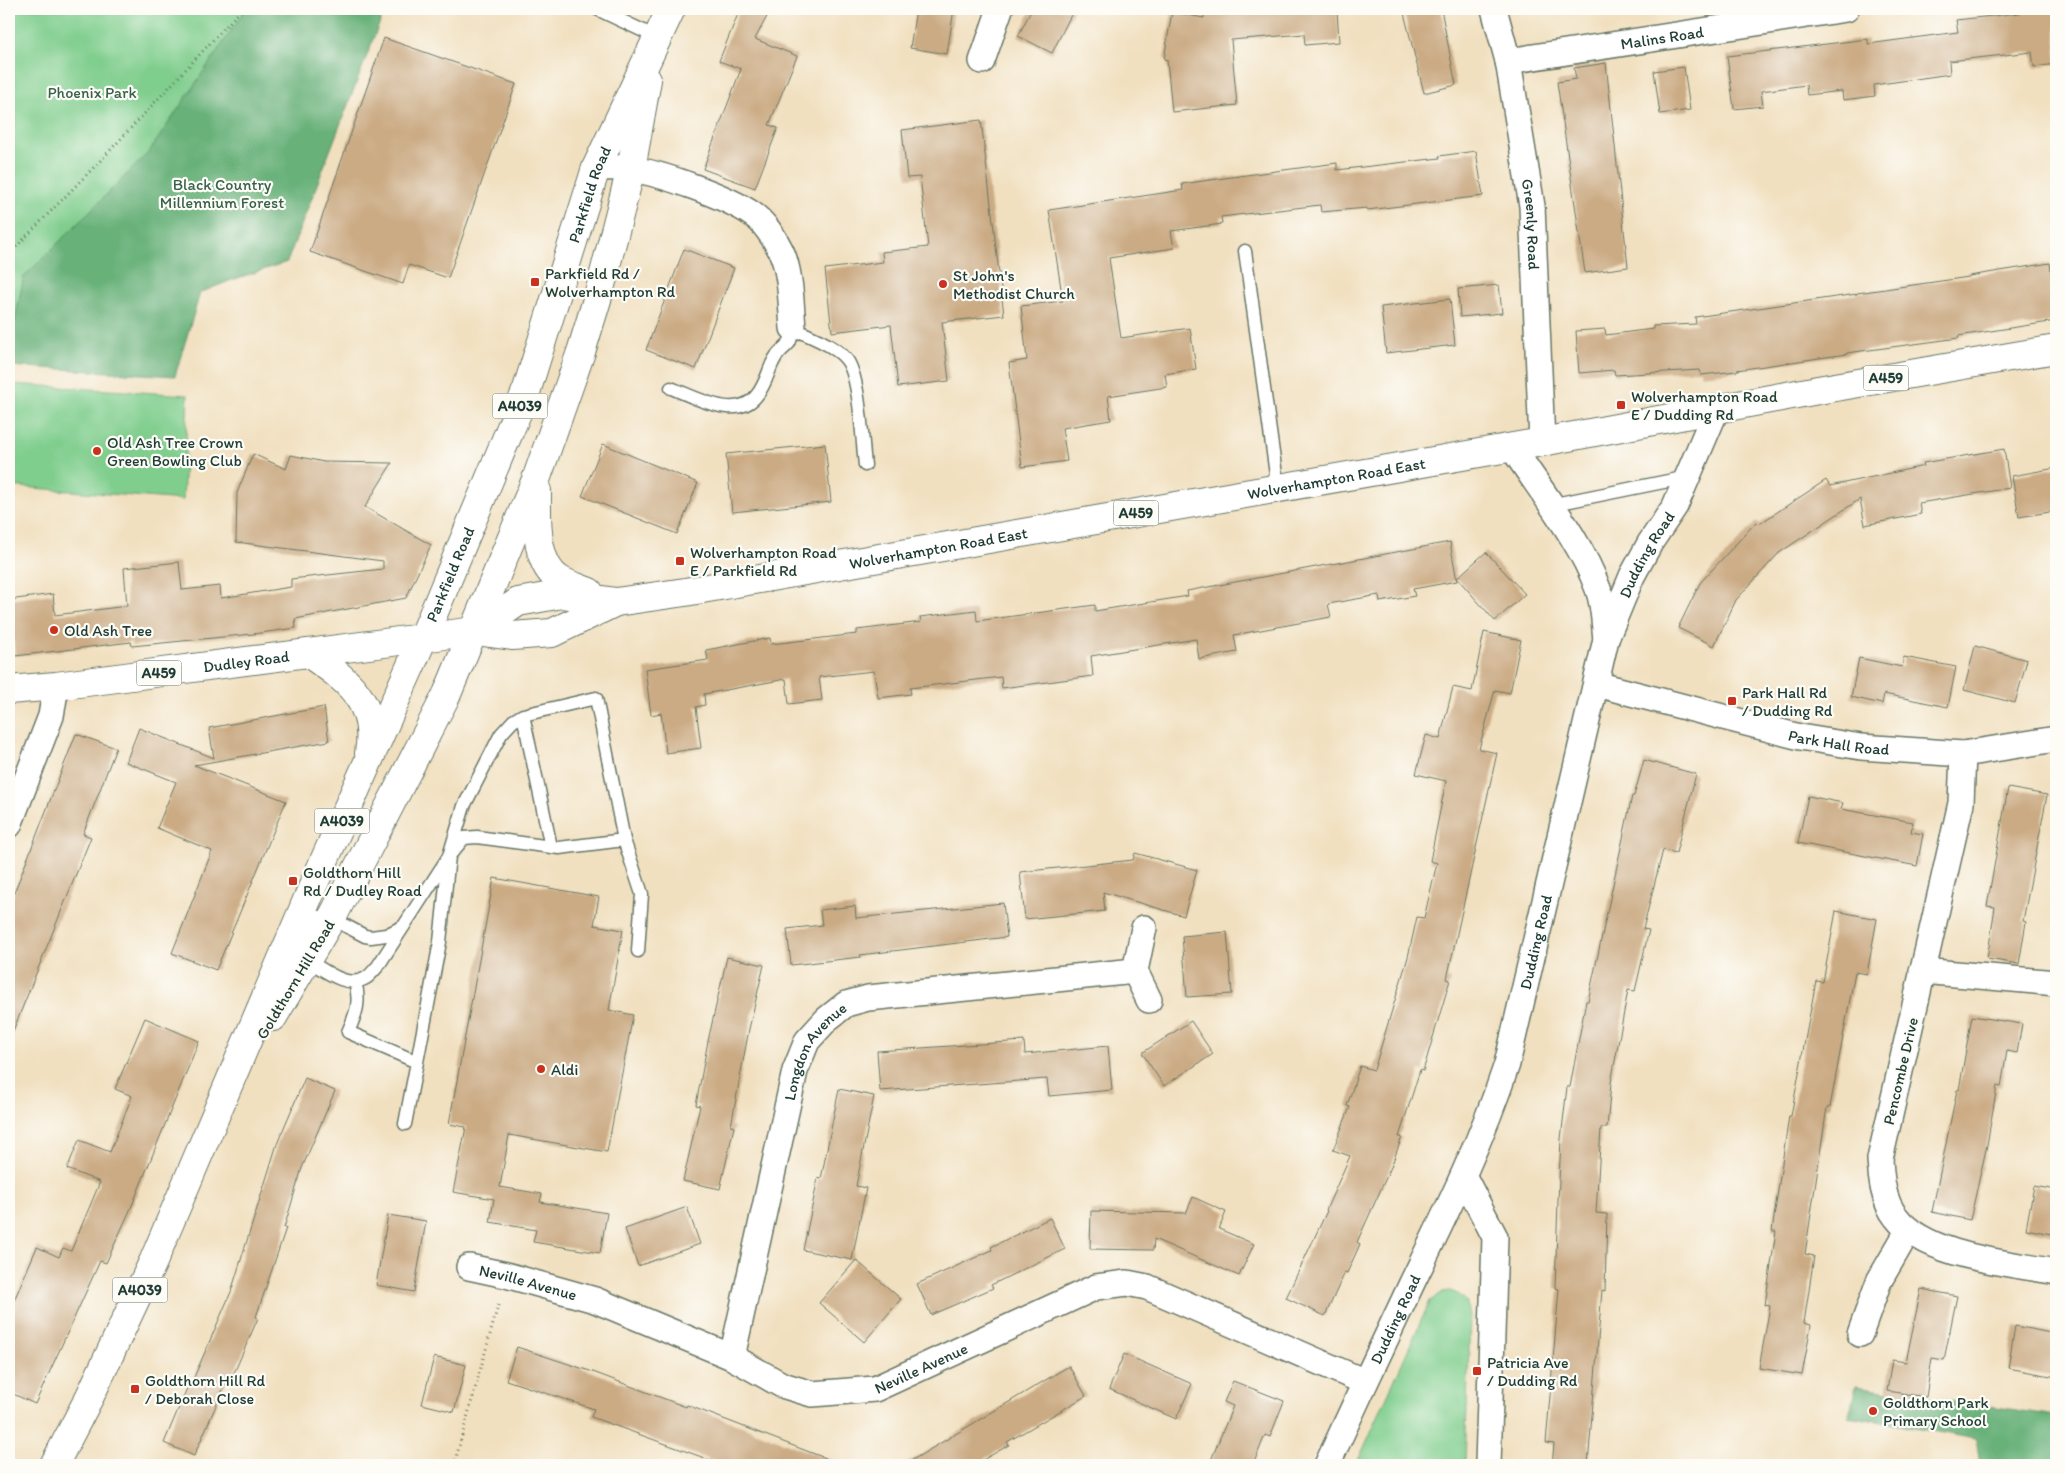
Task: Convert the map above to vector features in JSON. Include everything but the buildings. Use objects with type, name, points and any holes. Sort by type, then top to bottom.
[{"type":"main road","name":"Parkfield Road","points":[[424,636],[527,389],[596,168],[656,37],[671,9]]},
{"type":"main road","name":"Parkfield Road","points":[[475,630],[537,477],[581,352],[599,293],[631,169],[656,37]]},
{"type":"main road","name":"Wolverhampton Road East","points":[[475,630],[518,602],[562,594],[616,602],[685,592],[1278,489],[2056,349]]},
{"type":"main road","points":[[537,477],[537,524],[541,553],[548,565],[559,579],[616,602]]},
{"type":"main road","name":"Wolverhampton Road East","points":[[424,636],[475,630],[512,636],[552,633],[616,602]]},
{"type":"main road","name":"Goldthorn Hill Road","points":[[218,1110],[332,918],[447,694],[475,630]]},
{"type":"main road","name":"Dudley Road","points":[[9,690],[56,686],[424,636]]},
{"type":"main road","name":"Goldthorn Hill Road","points":[[54,1465],[90,1396],[153,1262],[269,988],[424,636]]},
{"type":"main road","points":[[308,653],[349,683],[364,705],[372,736],[368,764]]},
{"type":"street","points":[[982,61],[1000,9]]},
{"type":"street","name":"Greenly Road","points":[[1494,9],[1508,61],[1532,206],[1542,442]]},
{"type":"street","name":"Malins Road","points":[[1508,61],[1846,9]]},
{"type":"street","points":[[596,168],[631,169],[661,176],[732,202],[753,214],[766,228],[781,250],[788,277],[793,328]]},
{"type":"street","name":"Dudding Road","points":[[1327,1465],[1464,1178],[1491,1112],[1507,1064],[1606,639],[1632,576],[1650,543],[1675,506],[1716,410]]},
{"type":"street","points":[[1512,447],[1586,563],[1599,591],[1606,639]]},
{"type":"street","name":"Park Hall Road","points":[[1596,684],[1800,737],[1861,747],[1963,754],[2056,738]]},
{"type":"street","points":[[9,825],[51,716],[56,686]]},
{"type":"street","name":"Pencombe Drive","points":[[1963,754],[1961,803],[1880,1159],[1881,1184],[1895,1216],[1908,1230],[1936,1247],[1970,1256],[2056,1272]]},
{"type":"street","points":[[1144,928],[1135,970],[1149,1000]]},
{"type":"street","name":"Longdon Avenue","points":[[732,1357],[795,1071],[807,1041],[827,1019],[846,1004],[868,998],[1135,970]]},
{"type":"street","points":[[1922,971],[2056,983]]},
{"type":"street","points":[[1464,1178],[1495,1237],[1488,1465]]},
{"type":"street","points":[[1860,1334],[1879,1281],[1908,1230]]},
{"type":"street","name":"Neville Avenue","points":[[469,1267],[506,1275],[595,1300],[732,1357],[782,1384],[812,1394],[875,1390],[1096,1287],[1127,1283],[1147,1287],[1365,1382]]},
{"type":"lane","points":[[597,9],[656,37]]},
{"type":"lane","points":[[1246,251],[1278,489]]},
{"type":"lane","points":[[671,388],[724,407],[745,406],[756,397],[765,384],[772,364],[780,350],[790,342],[793,328],[832,347],[846,358],[851,366],[855,379],[865,465]]},
{"type":"lane","points":[[1550,505],[1688,477]]},
{"type":"lane","points":[[405,1124],[440,942],[449,856],[464,806],[493,748],[501,734],[513,721],[523,714],[596,698],[624,840],[642,894],[638,951]]},
{"type":"lane","points":[[523,714],[551,847]]},
{"type":"lane","points":[[307,960],[344,980],[355,982],[367,978],[378,966],[449,856],[464,838],[477,836],[559,848],[624,840]]},
{"type":"lane","points":[[269,988],[286,978],[312,922],[317,917],[332,918],[365,936],[371,937],[386,936],[404,926]]},
{"type":"lane","points":[[355,982],[359,994],[356,1012],[348,1032],[417,1062]]},
{"type":"path","points":[[9,254],[104,158],[242,9]]},
{"type":"path","points":[[9,248],[9,259]]},
{"type":"path","points":[[454,1465],[506,1275]]},
{"type":"green space","name":"Phoenix Park","points":[[9,9],[348,9],[149,152],[24,277],[9,350]]},
{"type":"green space","name":"Black Country Millennium Forest","points":[[246,9],[385,9],[287,262],[229,281],[200,293],[175,376],[9,366],[9,350],[24,277],[149,152]]},
{"type":"green space","name":"Old Ash Tree Crown Green Bowling Club","points":[[12,384],[188,395],[183,500],[9,486],[9,416]]},
{"type":"green space","points":[[1450,1291],[1465,1300],[1470,1316],[1465,1465],[1356,1465],[1430,1301],[1443,1292]]},
{"type":"green space","points":[[1856,1386],[2056,1416],[2056,1465],[1980,1465],[1976,1439],[1849,1416]]},
{"type":"place","name":"Parkfield Rd / Wolverhampton Rd","points":[[535,282]]},
{"type":"place","name":"St John's Methodist Church","points":[[943,284]]},
{"type":"place","name":"Wolverhampton Road E / Dudding Rd","points":[[1621,405]]},
{"type":"place","name":"Old Ash Tree Crown Green Bowling Club","points":[[97,451]]},
{"type":"place","name":"Wolverhampton Road E / Parkfield Rd","points":[[680,561]]},
{"type":"place","name":"Old Ash Tree","points":[[54,630]]},
{"type":"place","name":"Park Hall Rd / Dudding Rd","points":[[1732,701]]},
{"type":"place","name":"Goldthorn Hill Rd / Dudley Road","points":[[293,881]]},
{"type":"place","name":"Aldi","points":[[541,1069]]},
{"type":"place","name":"Patricia Ave / Dudding Rd","points":[[1477,1371]]},
{"type":"place","name":"Goldthorn Hill Rd / Deborah Close","points":[[135,1389]]},
{"type":"place","name":"Goldthorn Park Primary School","points":[[1873,1411]]}]
